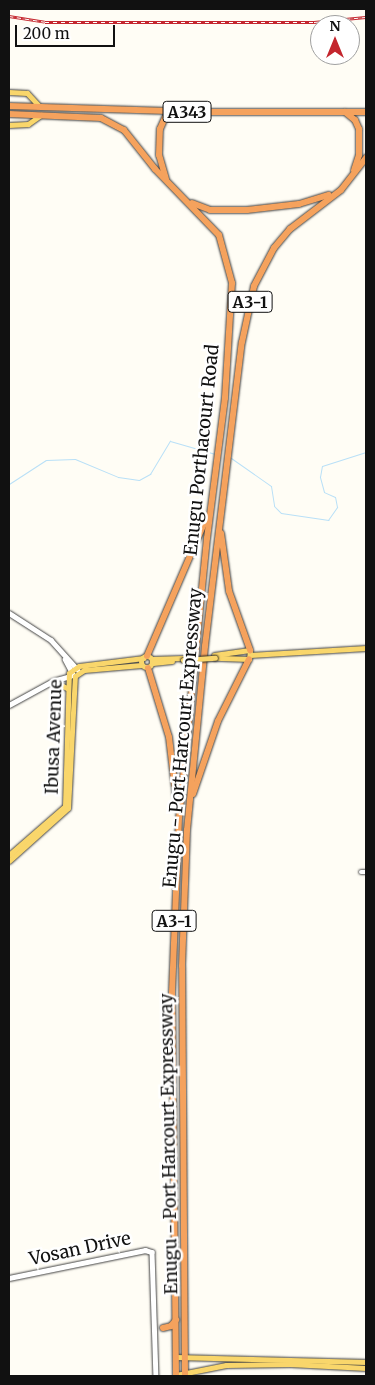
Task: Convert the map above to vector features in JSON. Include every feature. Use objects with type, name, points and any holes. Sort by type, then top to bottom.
[{"type":"highway","name":"A343","points":[[9,106],[35,104],[183,112],[366,112]]},
{"type":"highway","name":"A343","points":[[166,179],[159,155],[160,129],[168,115],[183,112]]},
{"type":"highway","points":[[345,112],[356,122],[360,135],[357,162],[352,175]]},
{"type":"highway","name":"A343","points":[[9,114],[80,115],[113,122],[134,141],[166,179]]},
{"type":"highway","name":"Enugu - Port Harcourt Expressway","points":[[186,1376],[182,966],[189,807],[225,469],[242,342],[254,286],[283,236],[341,190],[366,158]]},
{"type":"highway","name":"Enugu Porthacourt Road","points":[[166,179],[219,235],[232,283],[230,338],[216,467],[210,504],[179,818],[172,994],[176,1376]]},
{"type":"highway","name":"A343","points":[[183,197],[204,208],[226,211],[314,201],[341,190]]},
{"type":"highway","points":[[179,818],[169,737],[148,661],[195,549],[210,504]]},
{"type":"highway","points":[[189,807],[218,721],[250,654],[229,591],[219,524]]},
{"type":"highway","points":[[162,1328],[171,1326],[176,1320]]},
{"type":"main road","points":[[9,92],[28,93],[35,104]]},
{"type":"main road","points":[[19,125],[26,114]]},
{"type":"main road","points":[[9,125],[31,123],[41,115]]},
{"type":"main road","points":[[76,673],[148,661],[366,648]]},
{"type":"main road","points":[[214,657],[250,654]]},
{"type":"main road","name":"Ibusa Avenue","points":[[69,673],[76,673],[65,810],[67,688],[69,673]]},
{"type":"main road","points":[[53,681],[67,688]]},
{"type":"main road","points":[[9,855],[65,810]]},
{"type":"main road","points":[[9,861],[65,810]]},
{"type":"main road","points":[[176,1357],[366,1362]]},
{"type":"main road","points":[[176,1376],[186,1376],[235,1365],[366,1368]]},
{"type":"street","points":[[9,613],[51,640],[76,673]]},
{"type":"street","points":[[65,658],[69,673]]},
{"type":"street","points":[[9,705],[69,673],[76,673]]},
{"type":"street","name":"Vosan Drive","points":[[9,1278],[145,1250],[152,1252],[156,1376]]},
{"type":"waterway","points":[[9,484],[46,460],[75,459],[118,477],[139,480],[150,474],[170,441],[215,454]]},
{"type":"waterway","points":[[231,458],[271,486],[274,506],[281,513],[328,520],[337,507],[335,497],[324,492],[320,477],[322,466],[366,452]]},
{"type":"railway","points":[[9,16],[45,22],[314,22],[366,17]]}]
